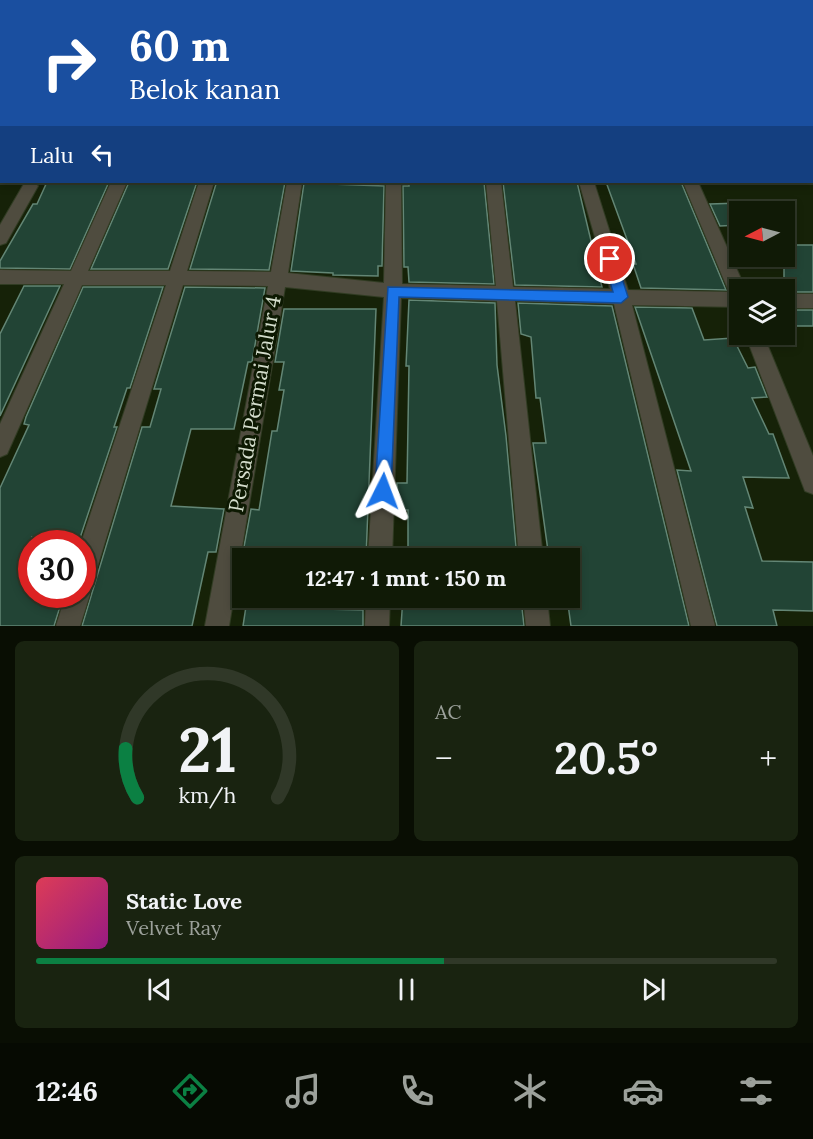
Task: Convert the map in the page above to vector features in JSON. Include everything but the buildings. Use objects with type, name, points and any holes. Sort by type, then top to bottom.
[{"type":"street","points":[[0,447],[119,183]]},
{"type":"street","points":[[96,533],[207,183]]},
{"type":"street","name":"Persada Permai Jalur 4","points":[[217,626],[295,183]]},
{"type":"street","points":[[380,548],[393,291],[394,183]]},
{"type":"street","points":[[494,183],[530,548]]},
{"type":"street","points":[[588,183],[621,297],[702,626]]},
{"type":"street","points":[[691,183],[732,279]]},
{"type":"street","points":[[0,239],[30,186]]},
{"type":"street","points":[[0,277],[277,279],[393,291],[729,298]]},
{"type":"street","points":[[795,301],[813,301]]},
{"type":"street","points":[[758,345],[813,483]]},
{"type":"street","points":[[68,626],[74,608]]},
{"type":"street","points":[[376,626],[377,608]]},
{"type":"street","points":[[536,608],[538,626]]},
{"type":"route","points":[[383,491],[393,291],[621,297],[610,259]]}]
